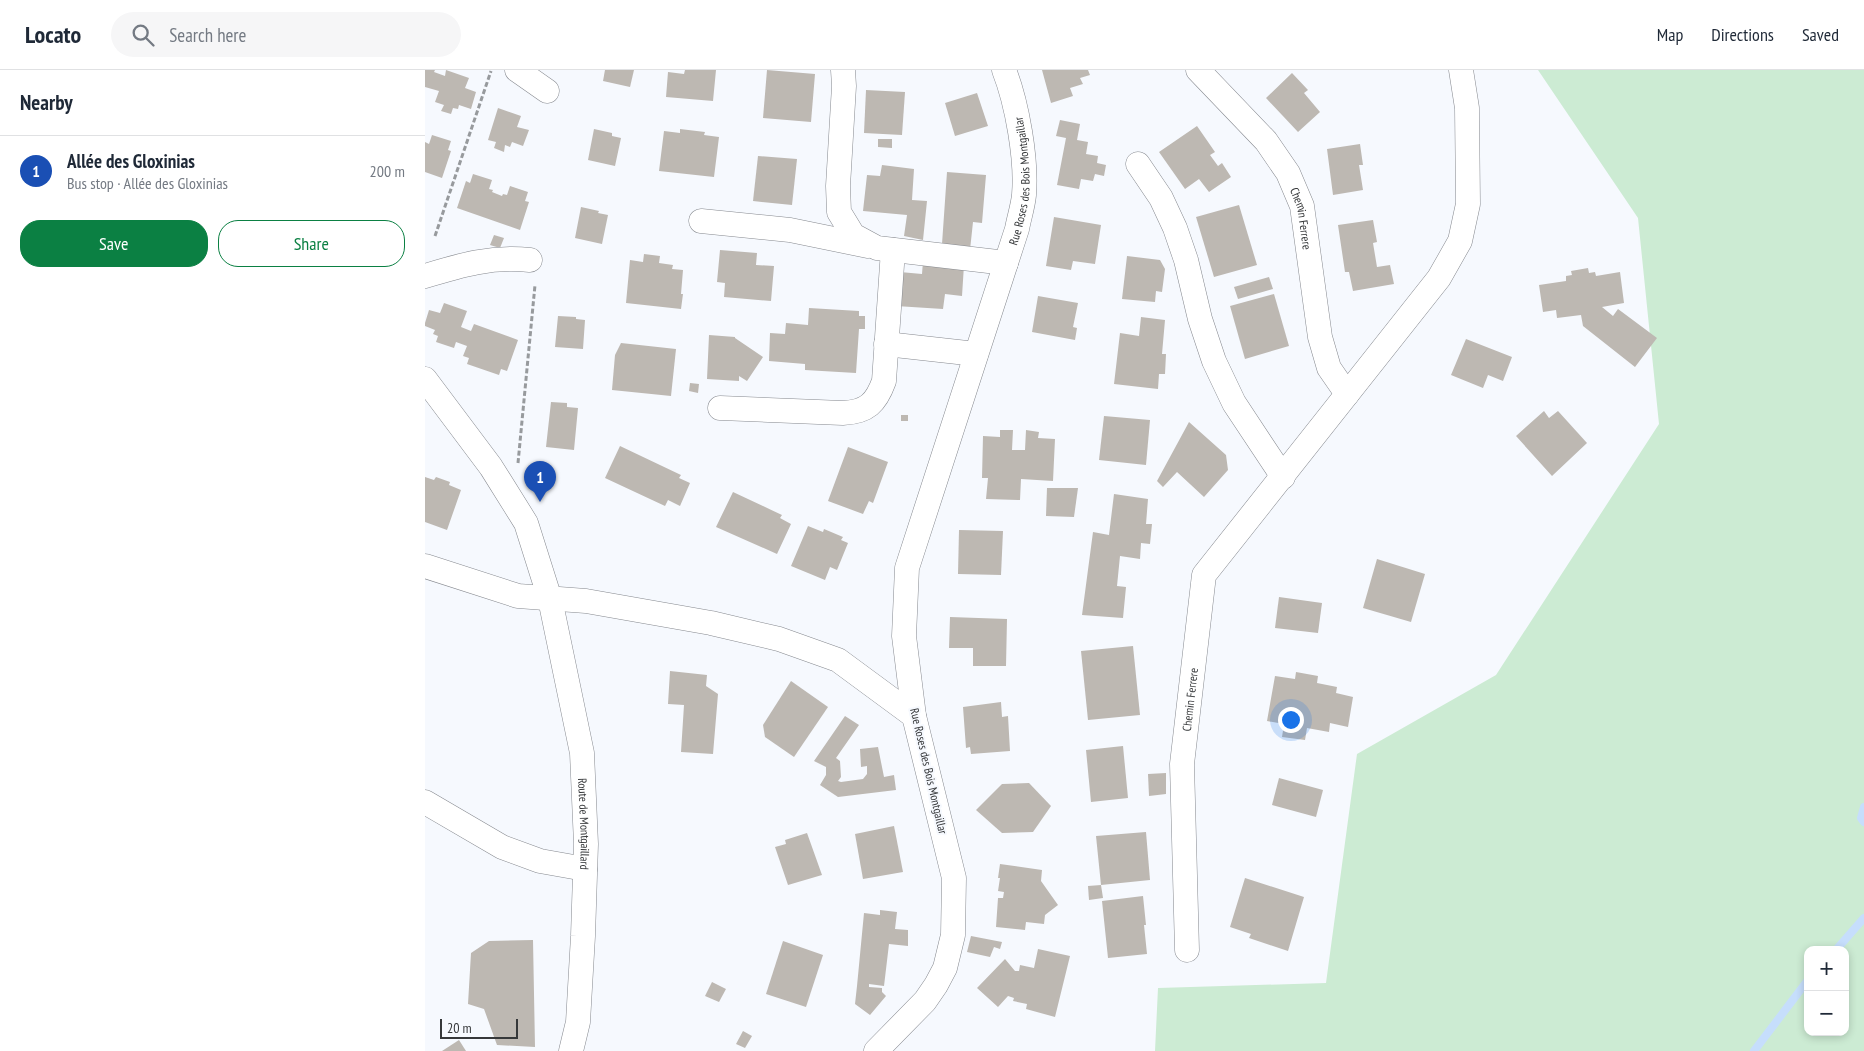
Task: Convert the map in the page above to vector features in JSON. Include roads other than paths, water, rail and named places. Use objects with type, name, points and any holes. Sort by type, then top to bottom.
[{"type":"street","points":[[517,70],[547,91]]},
{"type":"street","name":"Rue Roses des Bois Montgaillar","points":[[843,70],[844,86],[838,186],[839,212],[853,235],[885,249]]},
{"type":"street","name":"Rue Roses des Bois Montgaillar","points":[[877,1051],[925,1001],[945,968],[953,935],[954,878],[915,716],[904,636],[907,568],[1017,229],[1024,195],[1023,158],[1012,89],[1004,70]]},
{"type":"street","name":"Chemin Ferrere","points":[[1198,70],[1266,142],[1287,173],[1302,206],[1322,344],[1329,368],[1347,394]]},
{"type":"street","name":"Chemin Ferrere","points":[[1187,950],[1182,764],[1203,575],[1283,477],[1439,278],[1460,241],[1468,204],[1467,108],[1461,70]]},
{"type":"street","points":[[1138,164],[1161,198],[1175,228],[1186,260],[1200,319],[1214,361],[1235,403],[1283,477]]},
{"type":"street","name":"Rue Roses des Bois Montgaillar","points":[[701,221],[790,230],[885,249],[1006,263]]},
{"type":"street","points":[[719,408],[858,413],[869,405],[879,395],[883,381],[886,344],[885,249]]},
{"type":"street","points":[[425,276],[487,260],[509,258],[530,260]]},
{"type":"street","points":[[886,344],[976,354]]},
{"type":"street","name":"Route de Montgaillard","points":[[425,379],[491,467],[526,523],[550,599],[582,753],[586,844],[578,1022],[571,1051]]},
{"type":"street","points":[[425,566],[518,596],[586,600],[711,623],[779,639],[838,660],[915,716]]},
{"type":"street","points":[[425,802],[502,847],[540,861],[585,869]]},
{"type":"waterway","points":[[1864,807],[1861,818],[1864,822]]},
{"type":"waterway","points":[[1840,946],[1864,918]]},
{"type":"waterway","points":[[1754,1051],[1804,985]]},
{"type":"place","name":"Allée des Gloxinias","points":[[540,502]]}]
